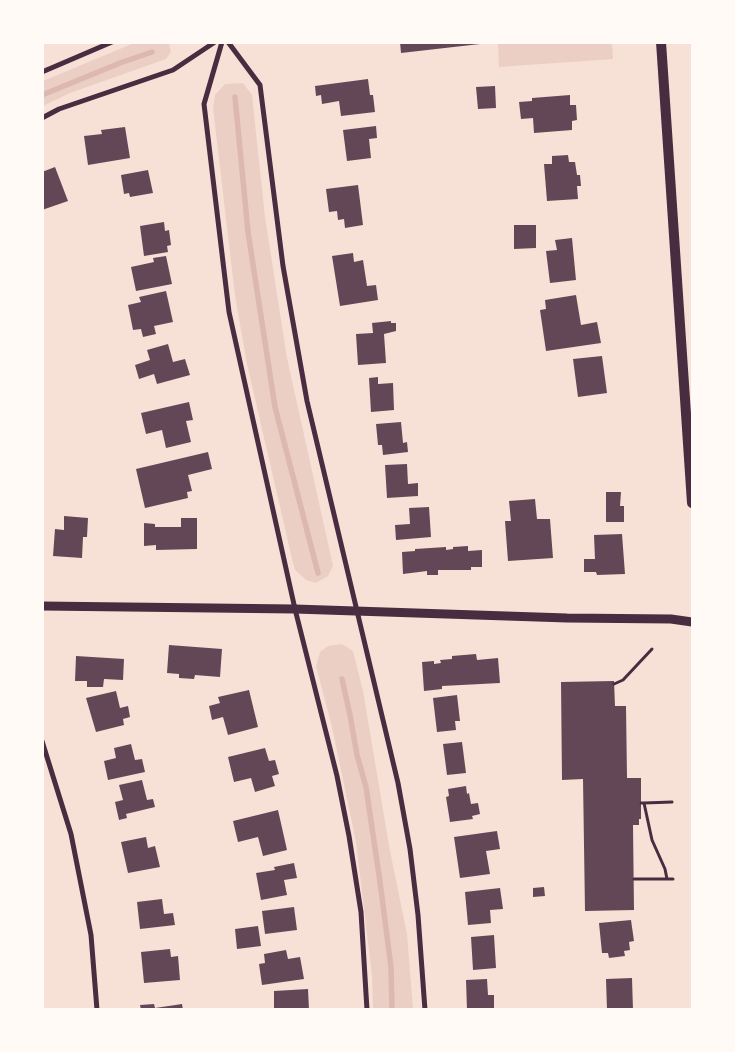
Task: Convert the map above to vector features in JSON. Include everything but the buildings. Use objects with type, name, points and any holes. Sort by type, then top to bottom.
[{"type":"main road","points":[[661,42],[692,468],[692,503]]},
{"type":"street","points":[[42,72],[112,42]]},
{"type":"street","points":[[42,118],[59,109],[173,70],[215,42]]},
{"type":"street","points":[[222,42],[204,104],[229,312],[295,609],[337,776],[349,836],[360,912],[367,1010]]},
{"type":"street","points":[[228,42],[260,85],[283,266],[307,401],[398,783],[410,849],[418,915],[425,1010]]},
{"type":"street","points":[[42,606],[295,609],[567,618],[671,619],[692,622]]},
{"type":"street","points":[[42,741],[71,834],[91,935],[97,1010]]},
{"type":"path","points":[[614,684],[623,680],[652,649]]},
{"type":"path","points":[[667,879],[665,869],[652,840],[643,803],[672,802]]},
{"type":"path","points":[[634,879],[673,879]]},
{"type":"shaded area","points":[[134,43],[169,43],[171,52],[166,59],[70,93],[43,106],[43,81]]},
{"type":"shaded area","points":[[498,43],[612,43],[613,59],[499,67]]},
{"type":"shaded area","points":[[243,83],[252,95],[265,217],[287,358],[333,566],[328,576],[316,583],[306,580],[295,570],[247,364],[235,296],[213,108],[215,95],[225,84]]},
{"type":"shaded area","points":[[342,644],[353,651],[363,691],[390,851],[407,934],[413,1009],[373,1009],[372,976],[356,842],[332,727],[316,666],[320,652],[328,646]]},
{"type":"waterway","points":[[42,95],[152,52]]},
{"type":"waterway","points":[[235,97],[248,232],[275,407],[318,573]]},
{"type":"waterway","points":[[342,679],[357,755],[366,787],[391,967],[392,1010]]}]
